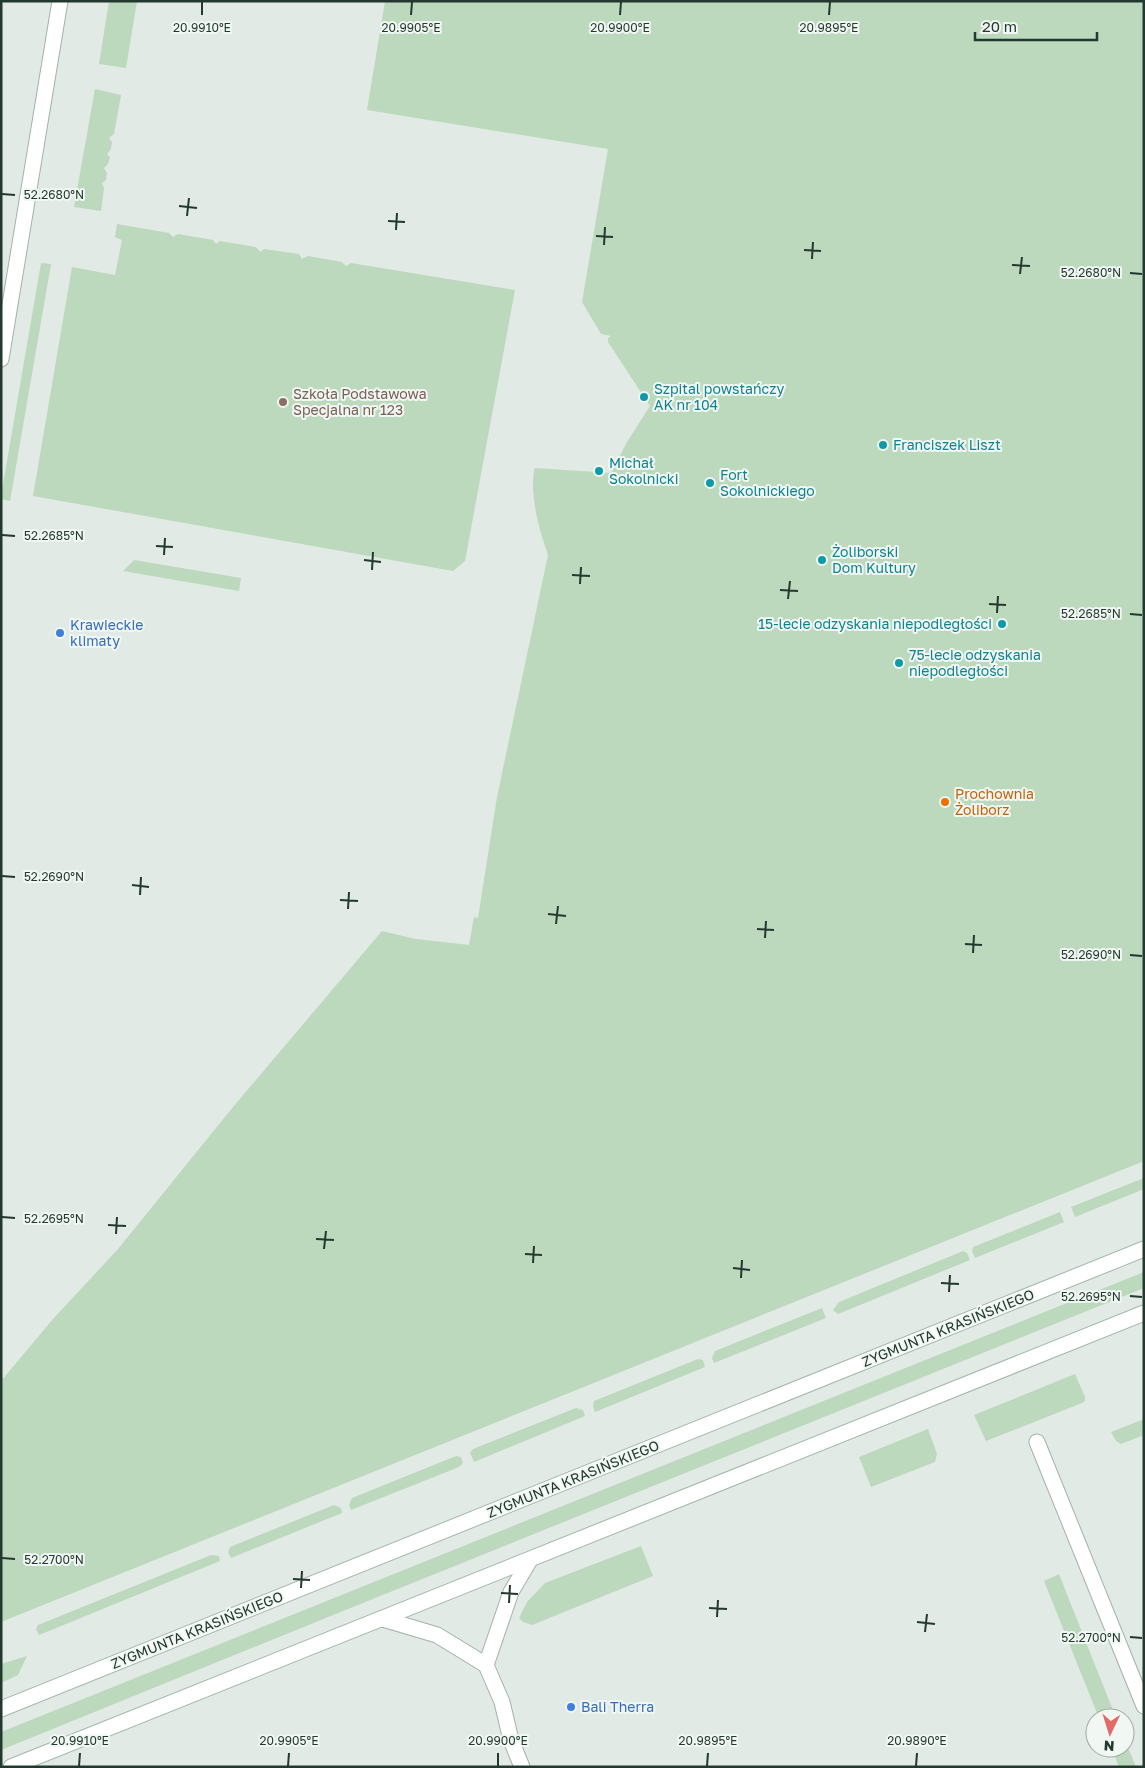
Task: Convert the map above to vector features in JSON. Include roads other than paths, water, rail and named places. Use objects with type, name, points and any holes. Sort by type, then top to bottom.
[{"type":"main road","points":[[1,359],[60,1]]},
{"type":"main road","name":"ZYGMUNTA KRASIŃSKIEGO","points":[[1,1709],[1144,1249]]},
{"type":"main road","points":[[11,1767],[1144,1313]]},
{"type":"main road","points":[[1037,1442],[1144,1706]]},
{"type":"main road","points":[[486,1665],[511,1592],[530,1560]]},
{"type":"main road","points":[[383,1619],[437,1635],[486,1665],[502,1702],[511,1740],[522,1767]]},
{"type":"place","name":"Szpital powstańczy AK nr 104","points":[[644,397]]},
{"type":"place","name":"Szkoła Podstawowa Specjalna nr 123","points":[[283,402]]},
{"type":"place","name":"Franciszek Liszt","points":[[883,445]]},
{"type":"place","name":"Michał Sokolnicki","points":[[599,471]]},
{"type":"place","name":"Fort Sokolnickiego","points":[[710,483]]},
{"type":"place","name":"Żoliborski Dom Kultury","points":[[822,560]]},
{"type":"place","name":"15-lecie odzyskania niepodległości","points":[[1002,624]]},
{"type":"place","name":"Krawieckie klimaty","points":[[60,633]]},
{"type":"place","name":"75-lecie odzyskania niepodległości","points":[[899,663]]},
{"type":"place","name":"Prochownia Żoliborz","points":[[945,802]]},
{"type":"place","name":"Bali Therra","points":[[571,1707]]}]
